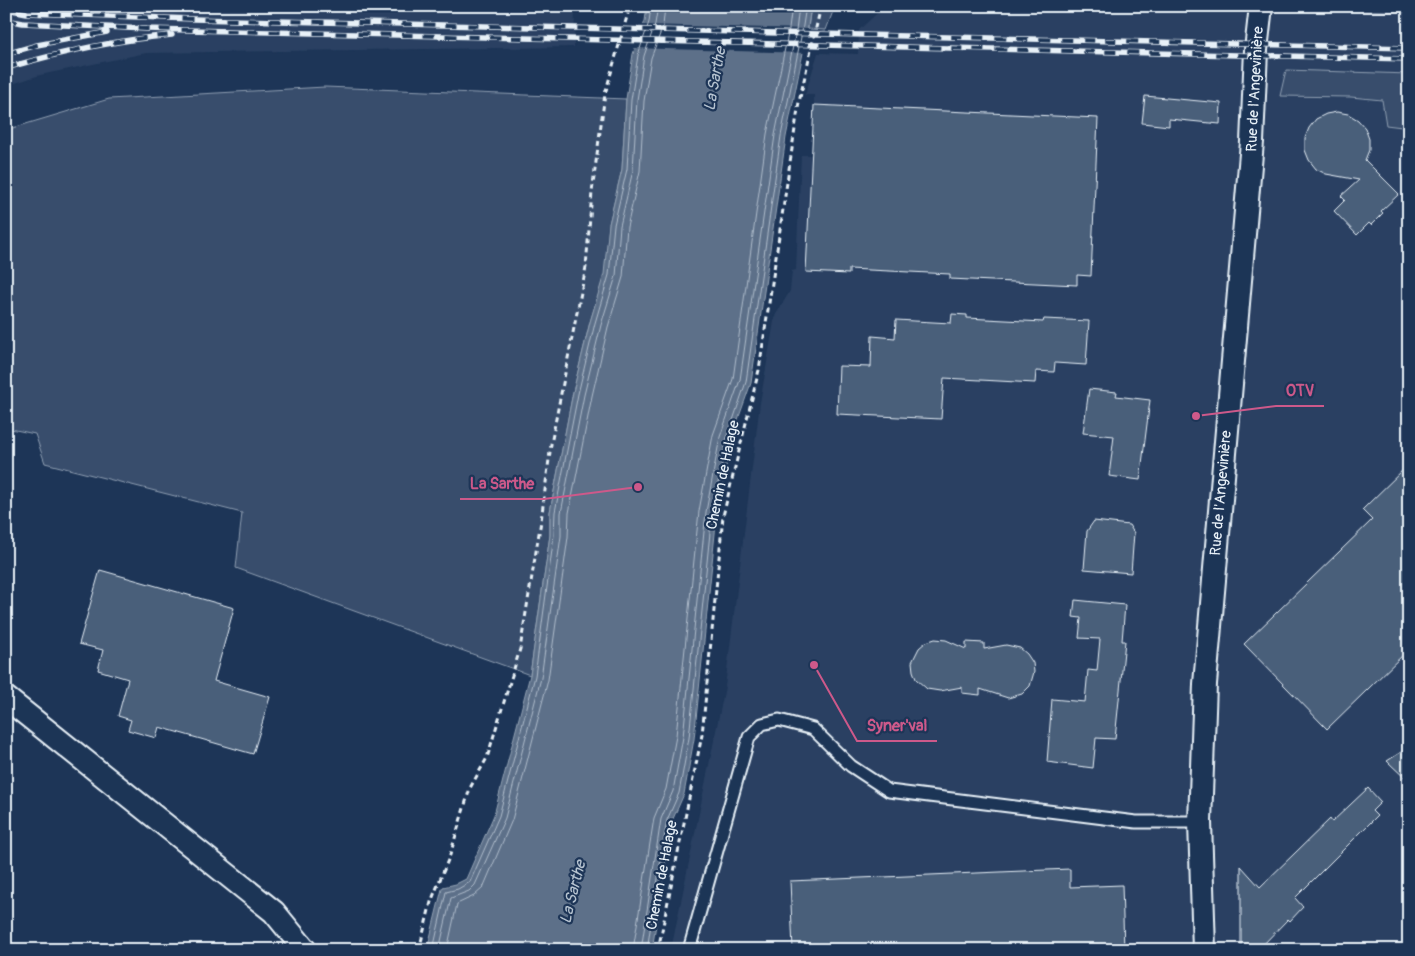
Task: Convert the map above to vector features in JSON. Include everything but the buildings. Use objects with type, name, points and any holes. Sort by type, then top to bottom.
[{"type":"street","name":"Rue de l'Angevinière","points":[[1204,950],[1200,822],[1205,684],[1252,142],[1256,50],[1261,6]]},
{"type":"street","points":[[6,698],[274,912],[305,950]]},
{"type":"lane","points":[[689,950],[749,736],[762,724],[779,720],[813,729],[851,766],[889,791],[1136,822],[1200,822]]},
{"type":"path","points":[[419,950],[431,902],[450,855],[470,788],[487,758],[520,649],[541,521],[551,444],[586,266],[592,192],[605,94],[630,6]]},
{"type":"path","name":"Chemin de Halage","points":[[658,950],[702,735],[723,516],[759,370],[799,102],[821,6]]},
{"type":"shaded area","points":[[6,6],[575,8],[574,47],[146,53],[40,75],[6,86]]},
{"type":"shaded area","points":[[427,6],[624,6],[624,9]]},
{"type":"shaded area","points":[[811,6],[835,6],[826,30],[808,29]]},
{"type":"shaded area","points":[[885,6],[1251,6],[1409,12],[1409,950],[671,950],[725,687],[760,403],[775,316],[790,291],[792,271],[796,270],[801,155],[812,155],[814,95],[805,95],[818,53],[858,54],[859,30]]},
{"type":"shaded area","points":[[1277,6],[1409,6],[1409,12],[1277,8]]},
{"type":"shaded area","points":[[1286,70],[1409,74],[1409,146],[1402,127],[1386,125],[1382,100],[1351,97],[1280,96]]},
{"type":"shaded area","points":[[325,87],[626,99],[622,169],[609,224],[605,274],[590,322],[573,392],[550,512],[550,535],[530,675],[236,568],[242,513],[45,463],[35,434],[6,428],[6,130],[109,99]]},
{"type":"water","name":"La Sarthe","points":[[647,6],[811,6],[786,137],[751,383],[731,439],[717,514],[694,739],[684,794],[672,821],[652,950],[427,950],[442,889],[466,879],[494,815],[530,675],[550,535],[550,512],[573,392],[604,274],[609,224],[622,169],[626,99],[633,54],[645,21]]},
{"type":"pier","points":[[641,25],[810,29],[805,53],[632,48]]},
{"type":"railway","points":[[6,9],[27,13],[193,19],[1409,48]]},
{"type":"railway","points":[[6,20],[23,23],[146,29],[1409,59]]},
{"type":"railway","points":[[6,54],[37,45],[107,32]]},
{"type":"railway","points":[[6,68],[88,47],[172,35]]},
{"type":"place","name":"OTV","points":[[1196,416]]},
{"type":"place","name":"La Sarthe","points":[[638,487]]},
{"type":"place","name":"Syner'val","points":[[814,665]]}]
